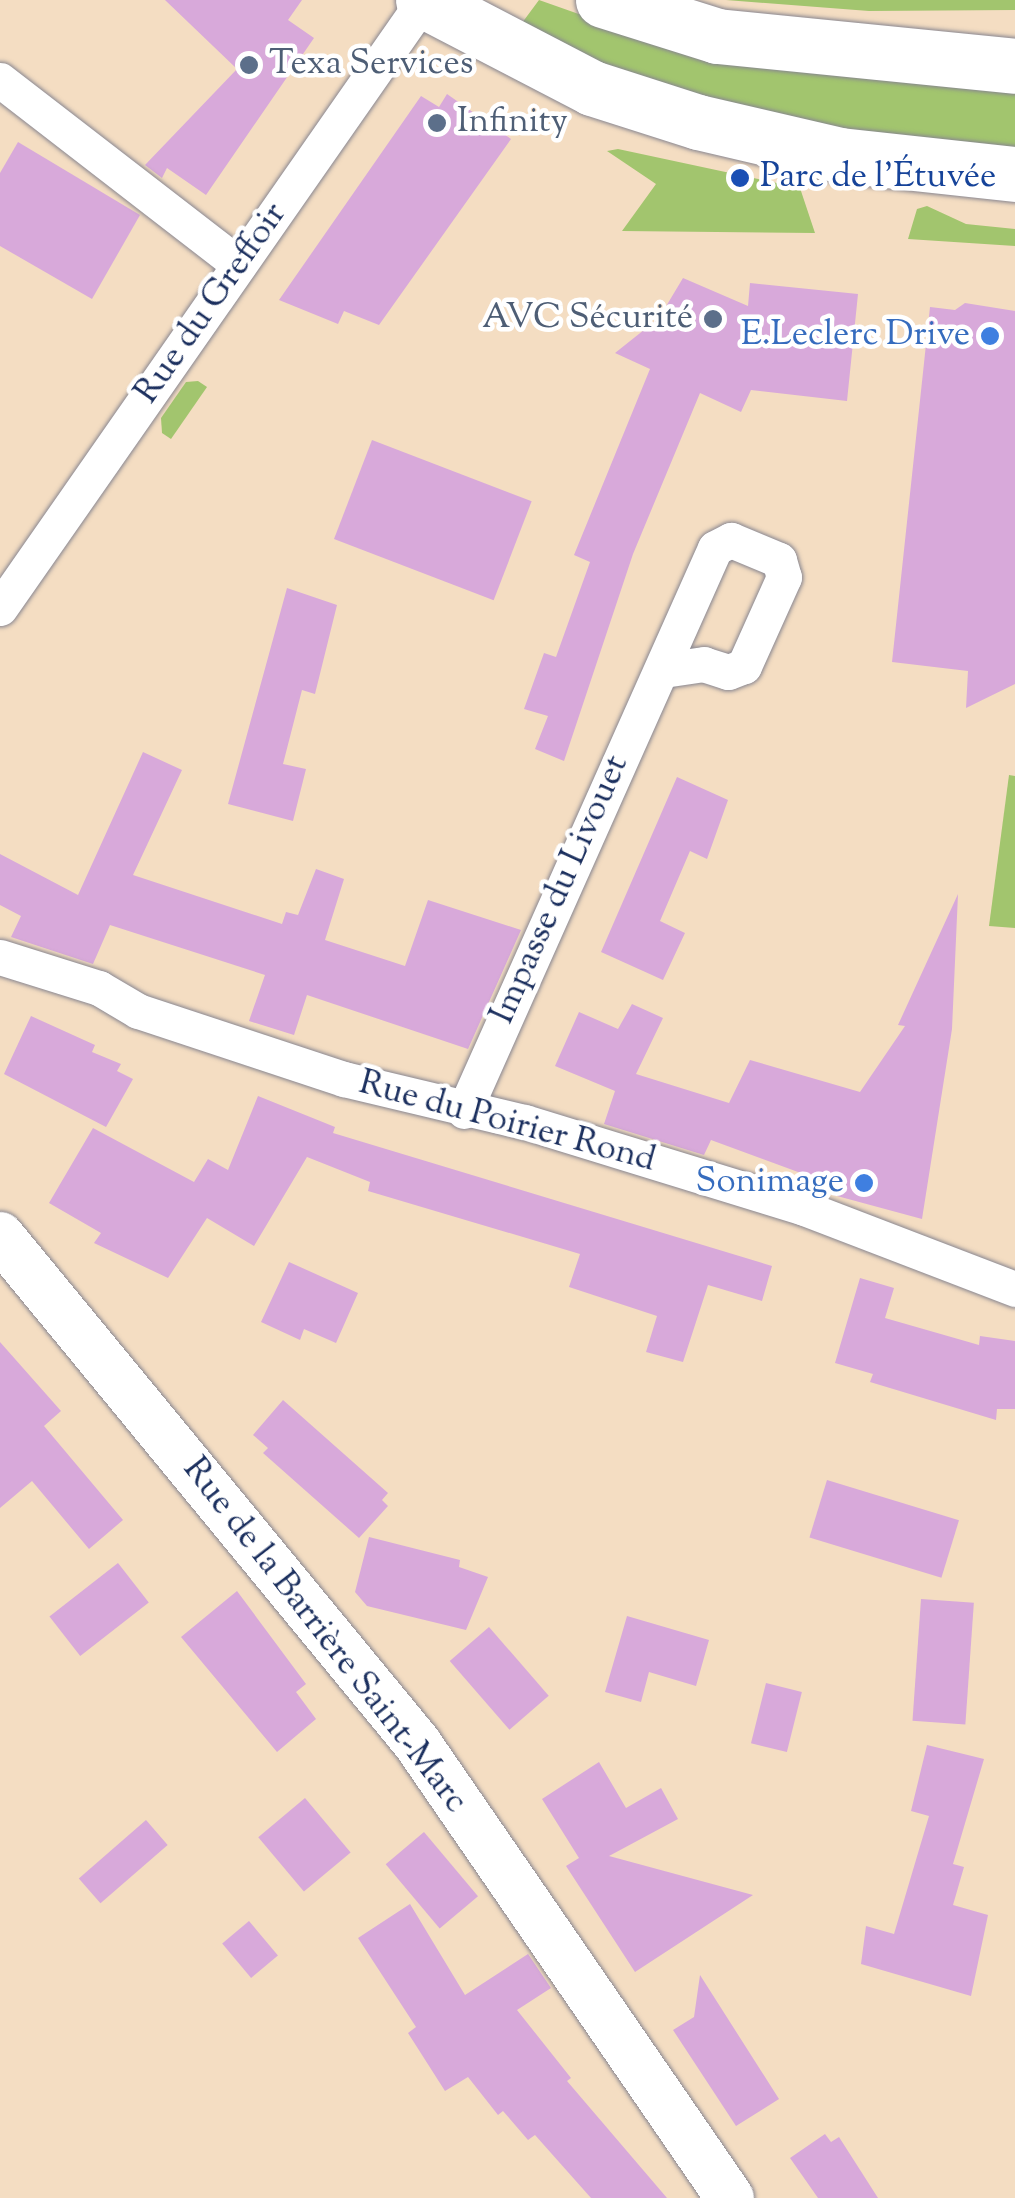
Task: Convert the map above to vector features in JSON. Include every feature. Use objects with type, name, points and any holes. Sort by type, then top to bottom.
[{"type":"main road","points":[[424,0],[592,88],[698,122],[840,154],[1015,174]]},
{"type":"main road","points":[[603,0],[717,36],[1015,66]]},
{"type":"main road","name":"Rue de la Barrière Saint-Marc","points":[[0,1236],[417,1743],[730,2198]]},
{"type":"street","name":"Rue du Greffoir","points":[[0,608],[424,0]]},
{"type":"street","points":[[0,80],[240,265]]},
{"type":"street","name":"Impasse du Livouet","points":[[464,1111],[663,670]]},
{"type":"street","name":"Rue du Poirier Rond","points":[[0,957],[99,988],[157,1018],[464,1111],[525,1122],[804,1208],[1015,1288]]},
{"type":"green space","points":[[539,0],[644,37],[1015,85],[1015,156],[813,131],[605,70],[519,27]]},
{"type":"green space","points":[[726,0],[1015,0],[1015,10],[869,11]]},
{"type":"green space","points":[[618,149],[800,188],[815,233],[622,231],[656,184],[607,151]]},
{"type":"green space","points":[[927,206],[966,224],[1015,229],[1015,246],[908,239],[917,209]]},
{"type":"green space","points":[[198,381],[207,387],[171,439],[162,433],[161,418],[186,382]]},
{"type":"green space","points":[[1009,775],[1015,776],[1015,928],[989,926]]},
{"type":"building","points":[[165,0],[302,0],[288,20],[314,38],[206,195],[167,168],[162,178],[145,165],[237,69]]},
{"type":"building","points":[[447,94],[511,139],[379,325],[344,311],[338,324],[279,300],[421,96],[439,107]]},
{"type":"building","points":[[18,142],[140,215],[92,299],[0,246],[0,173]]},
{"type":"building","points":[[683,278],[748,306],[750,283],[858,294],[847,401],[751,390],[741,412],[700,393],[633,554],[564,761],[535,749],[548,716],[524,709],[544,653],[556,657],[590,562],[574,555],[650,369],[615,353],[659,318]]},
{"type":"building","points":[[965,303],[1015,311],[1015,684],[966,708],[968,671],[892,662],[930,307],[955,310]]},
{"type":"building","points":[[372,440],[532,501],[494,600],[334,539]]},
{"type":"building","points":[[287,588],[337,605],[315,694],[302,690],[283,764],[306,769],[293,821],[228,804]]},
{"type":"building","points":[[143,752],[182,770],[133,875],[282,924],[286,912],[298,915],[316,869],[344,879],[325,940],[405,966],[428,900],[521,930],[468,1049],[307,995],[294,1035],[249,1021],[265,975],[110,925],[93,964],[11,937],[21,916],[0,905],[0,854],[78,895]]},
{"type":"building","points":[[677,777],[728,800],[707,859],[690,851],[660,921],[685,933],[663,980],[601,952]]},
{"type":"building","points":[[958,894],[952,1029],[922,1219],[826,1193],[828,1183],[711,1140],[704,1155],[604,1124],[615,1091],[555,1066],[579,1012],[618,1029],[632,1004],[663,1018],[636,1074],[729,1103],[750,1060],[860,1092],[905,1026],[898,1025]]},
{"type":"building","points":[[31,1016],[95,1045],[92,1052],[121,1064],[117,1071],[133,1079],[106,1127],[4,1074]]},
{"type":"building","points":[[258,1096],[335,1127],[333,1133],[772,1266],[762,1301],[708,1285],[683,1362],[646,1352],[657,1316],[569,1287],[580,1254],[368,1191],[370,1182],[307,1157],[254,1246],[207,1218],[168,1278],[94,1243],[101,1233],[49,1203],[93,1128],[194,1182],[208,1159],[228,1170]]},
{"type":"building","points":[[289,1262],[358,1293],[336,1343],[304,1329],[300,1340],[261,1322]]},
{"type":"building","points":[[860,1278],[894,1288],[885,1318],[979,1345],[980,1336],[1015,1341],[1015,1409],[997,1409],[996,1420],[870,1382],[873,1374],[835,1363]]},
{"type":"building","points":[[0,1342],[61,1411],[44,1426],[123,1520],[89,1549],[32,1481],[0,1508]]},
{"type":"building","points":[[283,1400],[388,1493],[382,1500],[388,1506],[359,1538],[263,1453],[268,1448],[253,1435]]},
{"type":"building","points":[[827,1480],[959,1520],[941,1578],[809,1537]]},
{"type":"building","points":[[369,1537],[460,1560],[459,1567],[488,1577],[466,1630],[367,1606],[355,1592]]},
{"type":"building","points":[[118,1563],[149,1602],[80,1656],[49,1617]]},
{"type":"building","points":[[237,1591],[306,1684],[296,1692],[316,1719],[277,1752],[181,1637]]},
{"type":"building","points":[[921,1599],[974,1603],[965,1724],[912,1721]]},
{"type":"building","points":[[627,1616],[709,1640],[696,1686],[649,1672],[641,1702],[605,1692]]},
{"type":"building","points":[[489,1627],[549,1696],[509,1730],[450,1661]]},
{"type":"building","points":[[766,1683],[802,1692],[787,1752],[751,1743]]},
{"type":"building","points":[[927,1745],[984,1759],[953,1864],[964,1867],[953,1905],[988,1915],[971,1996],[861,1964],[866,1926],[894,1934],[929,1816],[911,1811]]},
{"type":"building","points":[[599,1762],[626,1808],[661,1788],[678,1819],[609,1856],[753,1895],[635,1972],[566,1866],[579,1858],[542,1799]]},
{"type":"building","points":[[305,1798],[351,1852],[304,1892],[258,1837]]},
{"type":"building","points":[[146,1820],[168,1845],[100,1903],[79,1878]]},
{"type":"building","points":[[424,1832],[478,1896],[440,1928],[386,1864]]},
{"type":"building","points":[[410,1904],[465,1995],[528,1954],[551,1988],[517,2010],[571,2078],[567,2081],[667,2198],[591,2198],[535,2135],[528,2140],[503,2111],[498,2115],[468,2077],[445,2091],[408,2033],[416,2027],[358,1938]]},
{"type":"building","points":[[249,1921],[278,1955],[251,1978],[222,1943]]},
{"type":"building","points":[[700,1975],[779,2099],[736,2126],[673,2030],[694,2017]]},
{"type":"building","points":[[825,2134],[831,2142],[839,2137],[878,2198],[818,2198],[790,2158]]},
{"type":"place","name":"Texa Services","points":[[249,65]]},
{"type":"place","name":"Infinity","points":[[437,123]]},
{"type":"place","name":"Parc de l'Étuvée","points":[[740,178]]},
{"type":"place","name":"AVC Sécurité","points":[[713,319]]},
{"type":"place","name":"E.Leclerc Drive","points":[[990,336]]},
{"type":"place","name":"Sonimage","points":[[864,1183]]}]
